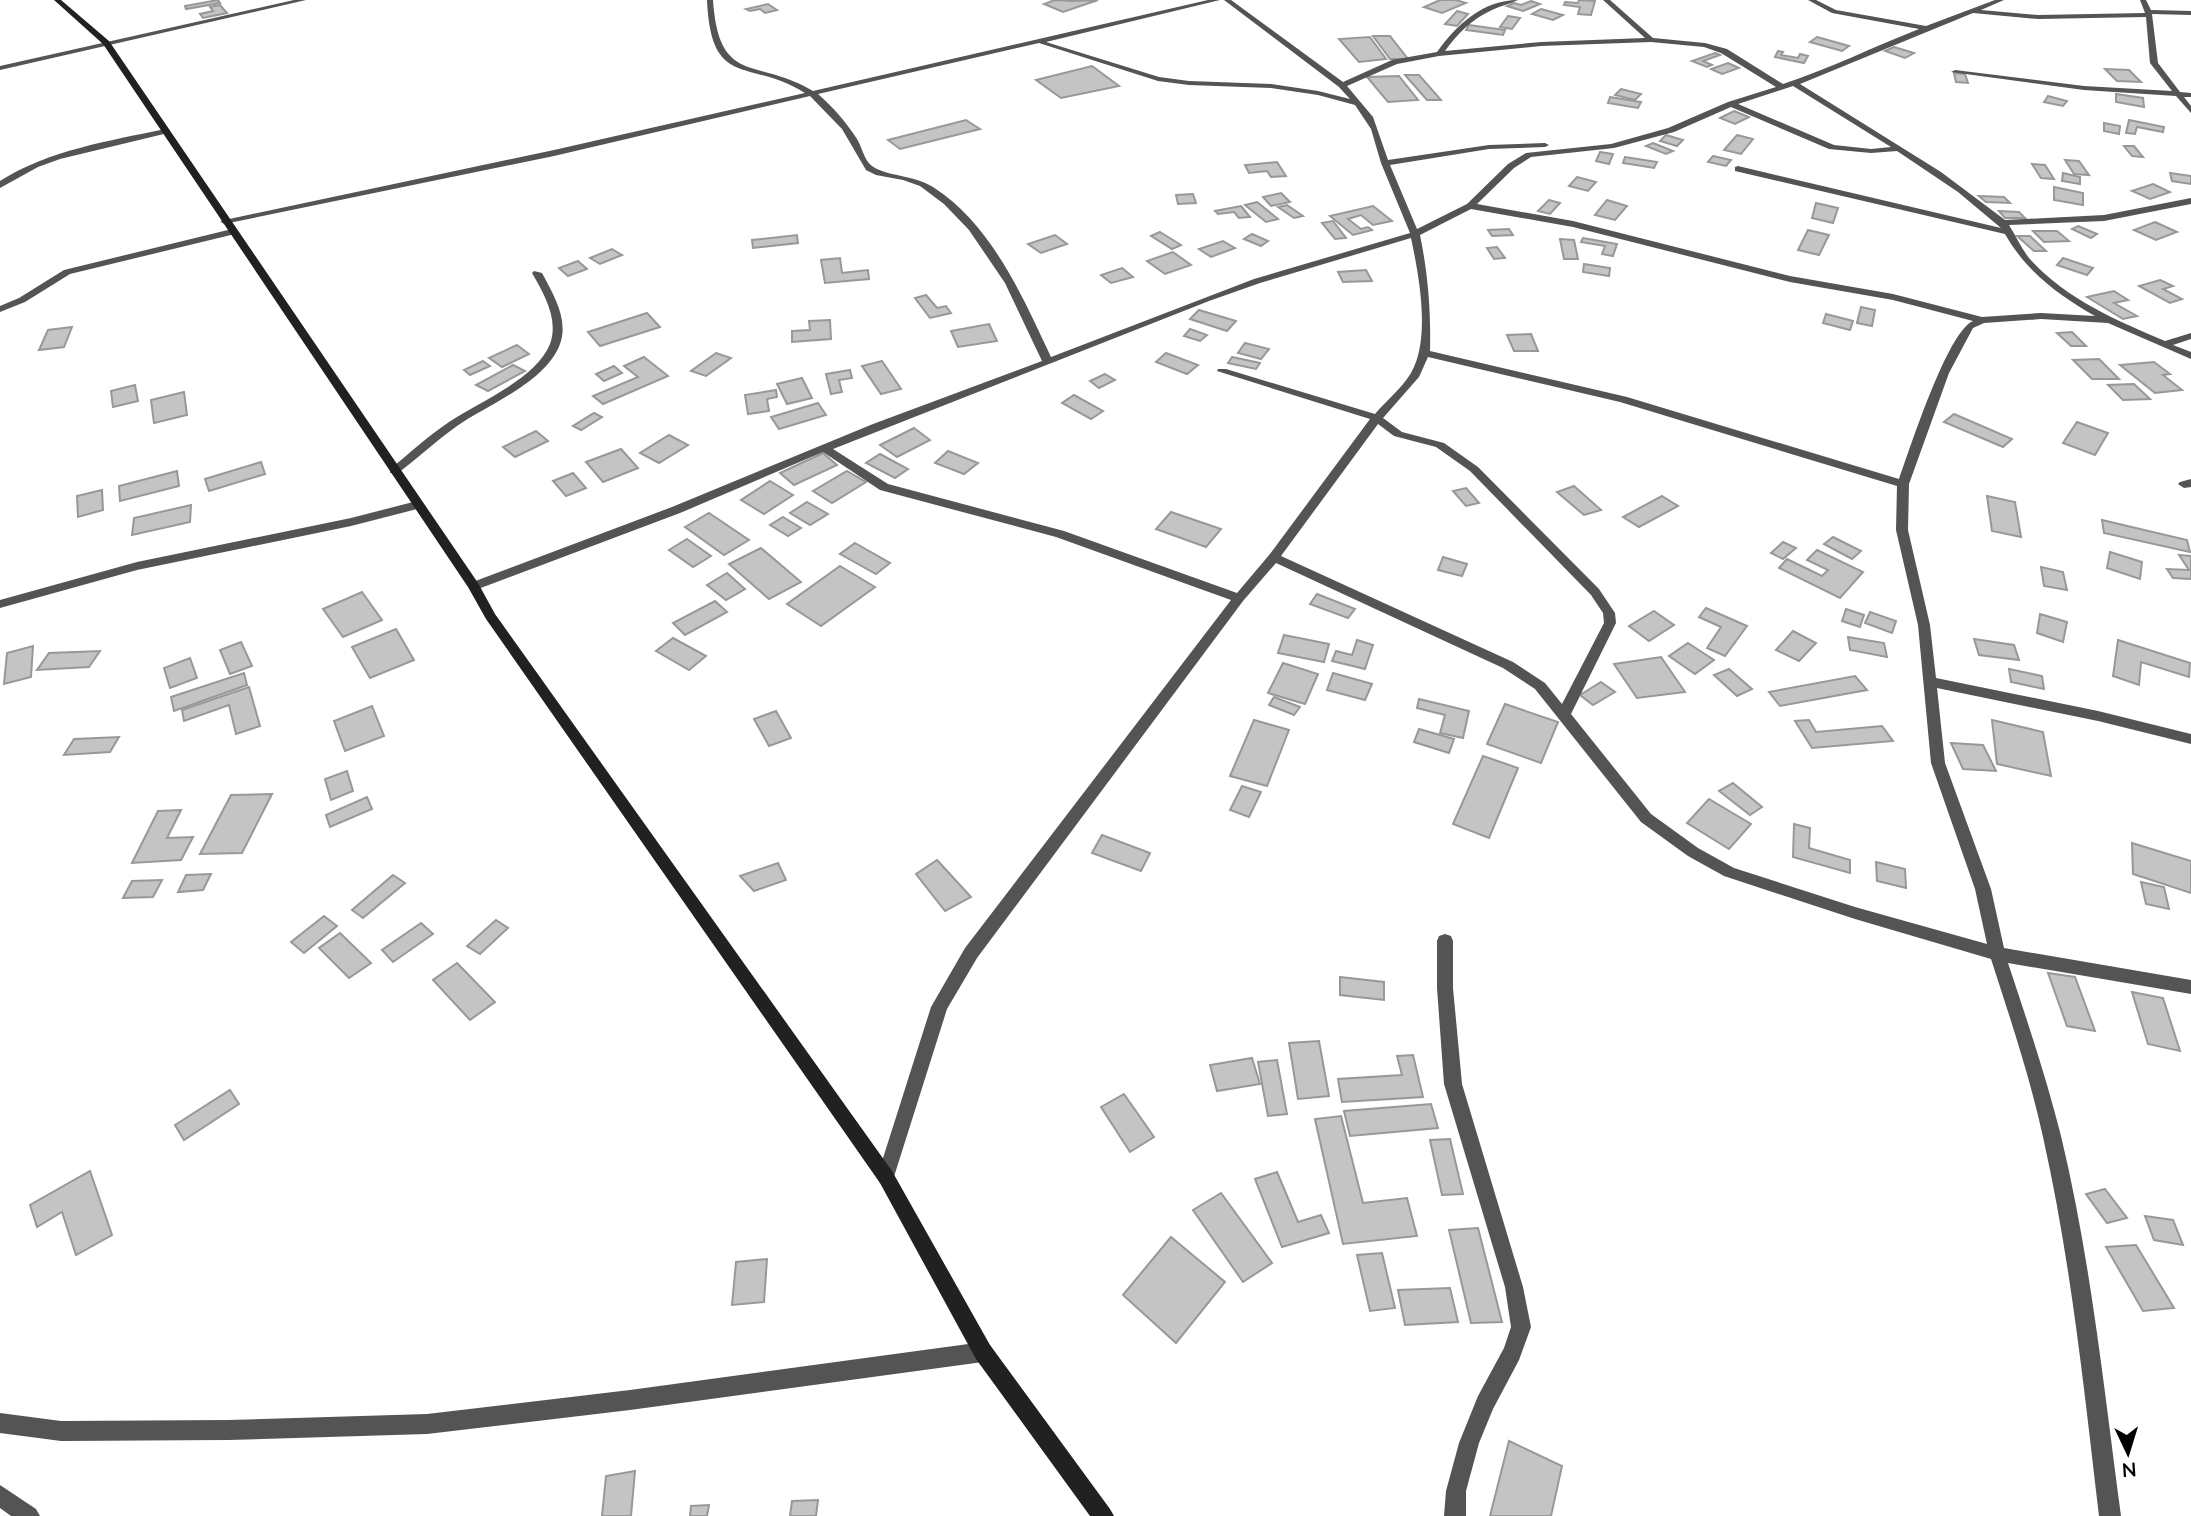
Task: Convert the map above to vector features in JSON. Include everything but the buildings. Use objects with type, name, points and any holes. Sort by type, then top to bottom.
[{"type":"main road","points":[[57,0],[106,44],[474,586],[490,616],[886,1177],[983,1352],[1103,1516]]},
{"type":"street","points":[[0,68],[303,0]]},
{"type":"street","points":[[710,0],[718,44],[727,59],[739,67],[790,80],[811,93],[844,125],[868,167],[880,174],[899,176],[923,184],[958,212],[1002,272],[1048,362]]},
{"type":"street","points":[[0,309],[22,300],[67,271],[228,227],[1217,0]]},
{"type":"street","points":[[886,1177],[939,1007],[971,953],[1377,418],[1415,374],[1425,353],[1423,273],[1415,234],[1385,163],[1375,129],[1359,104],[1342,85],[1227,0]]},
{"type":"street","points":[[1439,54],[1450,37],[1475,15],[1488,8],[1516,0]]},
{"type":"street","points":[[1606,0],[1651,40]]},
{"type":"street","points":[[1811,0],[1834,12],[1925,29]]},
{"type":"street","points":[[474,586],[676,510],[824,448],[1231,290],[1415,234],[1470,206],[1511,166],[1529,155],[1611,146],[1653,135],[1731,104],[1795,85],[1925,29],[2001,0]]},
{"type":"street","points":[[2143,0],[2148,13],[2151,54],[2157,68],[2191,111]]},
{"type":"street","points":[[1970,12],[2038,17],[2191,13]]},
{"type":"street","points":[[1342,85],[1395,62],[1439,54],[1541,44],[1651,40],[1705,45],[1724,51],[1783,88]]},
{"type":"street","points":[[1041,42],[1158,79],[1271,86],[1318,93],[1359,104]]},
{"type":"street","points":[[1955,72],[2055,85],[2191,95]]},
{"type":"street","points":[[1795,85],[1944,178],[2005,227],[2030,265],[2069,296],[2109,320],[2191,356]]},
{"type":"street","points":[[1731,104],[1832,147],[1871,151],[1897,149]]},
{"type":"street","points":[[0,185],[9,177],[58,159],[165,131]]},
{"type":"street","points":[[1385,163],[1489,147],[1553,145],[1581,148]]},
{"type":"street","points":[[1738,169],[2005,227],[2104,218],[2191,201]]},
{"type":"street","points":[[1470,206],[1573,224],[1777,276],[1893,297],[1982,320],[2041,316],[2109,320]]},
{"type":"street","points":[[394,471],[452,425],[527,377],[547,359],[555,343],[558,327],[555,306],[537,273]]},
{"type":"street","points":[[1982,320],[1969,326],[1944,373],[1903,484],[1902,530],[1924,625],[1938,763],[1983,889],[1997,954],[2030,1054],[2052,1137],[2076,1260],[2110,1516]]},
{"type":"street","points":[[2164,345],[2191,336]]},
{"type":"street","points":[[1425,353],[1623,399],[1903,484]]},
{"type":"street","points":[[1222,371],[1377,418],[1398,434],[1440,445],[1474,468],[1605,604],[1609,613],[1610,623],[1564,715]]},
{"type":"street","points":[[824,448],[884,487],[1060,534],[1240,598]]},
{"type":"street","points":[[0,604],[137,566],[351,522],[417,505]]},
{"type":"street","points":[[1274,557],[1508,665],[1541,686],[1646,818],[1693,852],[1729,872],[1997,954],[2191,987]]},
{"type":"street","points":[[1931,682],[2098,716],[2191,739]]},
{"type":"street","points":[[1445,941],[1445,988],[1453,1084],[1514,1287],[1521,1327],[1512,1353],[1485,1403],[1469,1443],[1456,1491],[1455,1516]]},
{"type":"street","points":[[0,1423],[61,1431],[228,1430],[427,1424],[630,1400],[983,1352]]},
{"type":"street","points":[[0,1495],[29,1516]]}]
